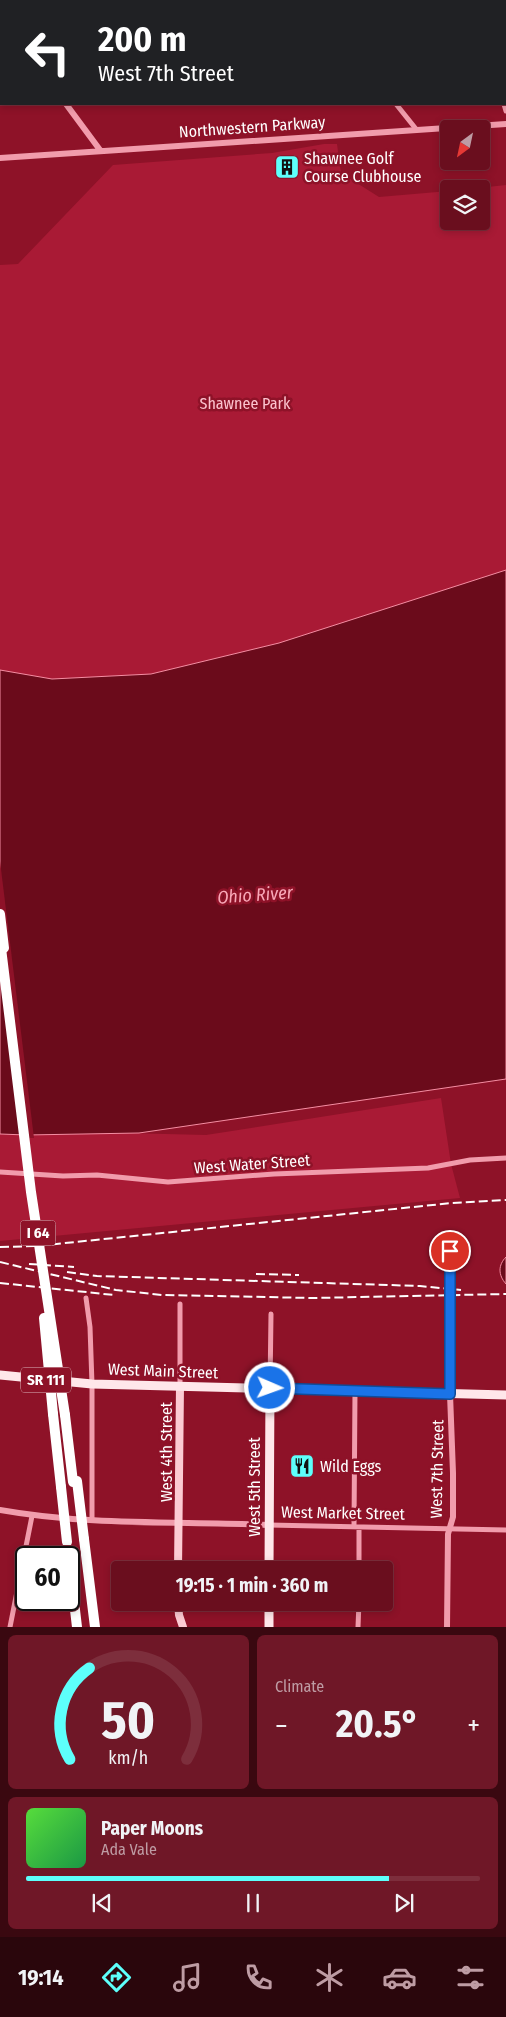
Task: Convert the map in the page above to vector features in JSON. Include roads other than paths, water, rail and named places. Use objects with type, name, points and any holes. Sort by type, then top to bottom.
[{"type":"highway","name":"I 64","points":[[0,914],[41,1253],[56,1335],[67,1415],[92,1624]]},
{"type":"highway","name":"I 64","points":[[0,921],[40,1254],[46,1344],[68,1546]]},
{"type":"highway","points":[[0,940],[32,1192],[67,1415]]},
{"type":"highway","name":"I 64","points":[[75,1611],[77,1624]]},
{"type":"main road","name":"West Main Street","points":[[0,1376],[92,1384],[506,1395]]},
{"type":"main road","name":"West 4th Street","points":[[178,1561],[180,1386]]},
{"type":"main road","name":"West 5th Street","points":[[270,1388],[270,1561]]},
{"type":"main road","points":[[179,1611],[183,1627]]},
{"type":"main road","points":[[269,1611],[269,1627]]},
{"type":"street","points":[[67,105],[100,150]]},
{"type":"street","points":[[397,105],[416,130]]},
{"type":"street","name":"Northwestern Parkway","points":[[0,158],[506,124]]},
{"type":"street","name":"West Water Street","points":[[0,1172],[64,1176],[97,1175],[168,1182],[265,1174],[428,1168],[470,1160],[506,1158]]},
{"type":"street","name":"West 7th Street","points":[[447,1627],[448,1536],[453,1517],[450,1394],[450,1251]]},
{"type":"street","points":[[86,1298],[90,1327],[92,1384],[92,1520]]},
{"type":"street","name":"West 4th Street","points":[[180,1304],[180,1386]]},
{"type":"street","name":"West 5th Street","points":[[270,1388],[271,1314]]},
{"type":"street","points":[[355,1391],[356,1526],[358,1561]]},
{"type":"street","name":"West Market Street","points":[[0,1510],[32,1516],[92,1520],[506,1530]]},
{"type":"street","points":[[10,1627],[32,1516]]},
{"type":"street","points":[[358,1627],[359,1611]]},
{"type":"water","name":"Ohio River","points":[[506,570],[506,1079],[139,1133],[0,1134],[0,670],[52,679],[151,674],[279,643]]},
{"type":"water","points":[[506,1257],[506,1284],[500,1267]]},
{"type":"railway","points":[[0,1247],[37,1246],[452,1203],[506,1200]]},
{"type":"railway","points":[[0,1262],[116,1290],[162,1295],[314,1298],[506,1294]]},
{"type":"railway","points":[[29,1264],[74,1267]]},
{"type":"railway","points":[[67,1272],[97,1276],[420,1286],[461,1290]]},
{"type":"railway","points":[[256,1274],[299,1275]]},
{"type":"railway","points":[[0,1283],[114,1295]]},
{"type":"place","name":"Shawnee Golf Course Clubhouse","points":[[287,167]]},
{"type":"place","name":"Wild Eggs","points":[[302,1466]]},
{"type":"park label","name":"Shawnee Park","points":[[245,403]]}]
